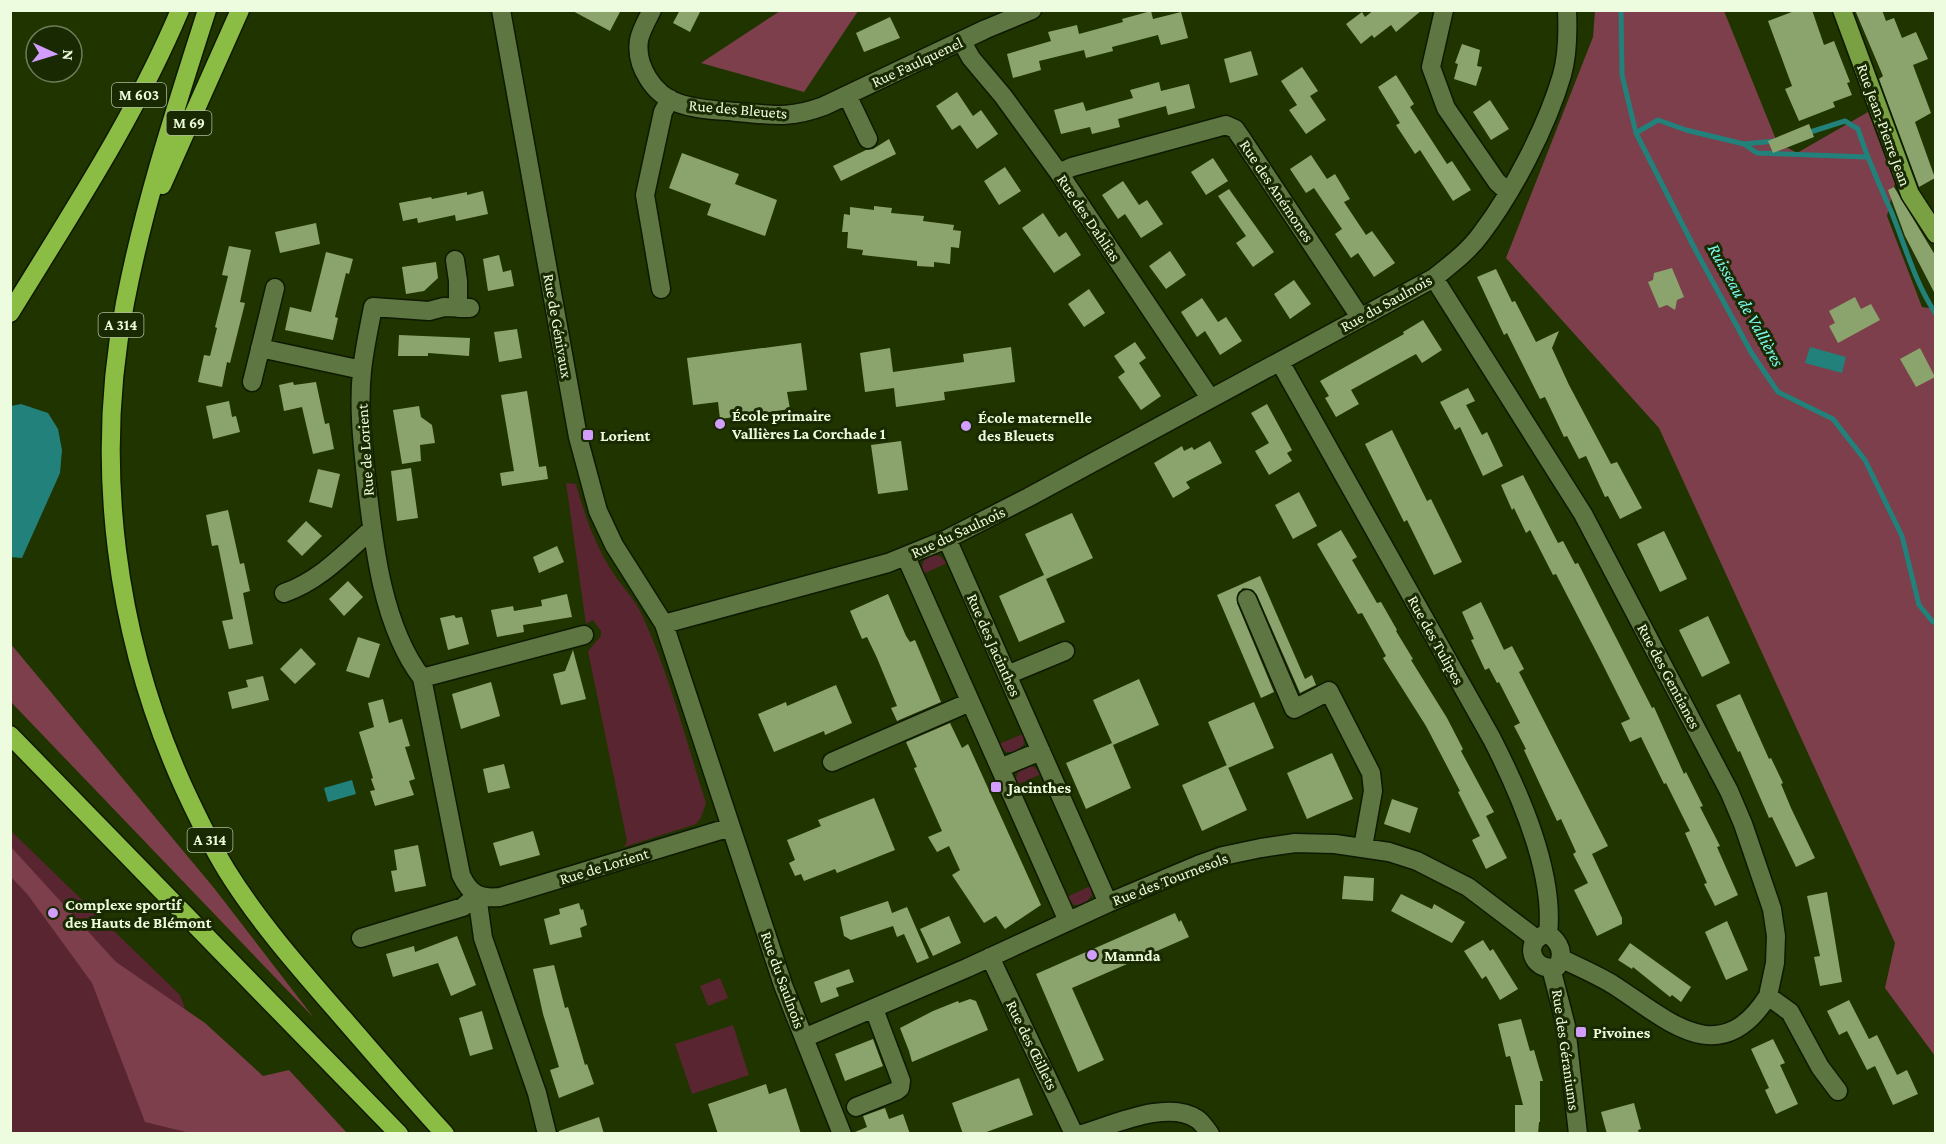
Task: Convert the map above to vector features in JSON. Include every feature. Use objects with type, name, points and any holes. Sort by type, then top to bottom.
[{"type":"highway","name":"M 603","points":[[10,313],[128,116],[180,10]]},
{"type":"highway","name":"A 314","points":[[207,10],[158,166],[125,304],[115,371],[111,415],[112,504],[117,554],[129,626],[147,692],[167,751],[226,870],[255,913],[303,973],[445,1134]]},
{"type":"highway","name":"M 69","points":[[140,237],[240,10]]},
{"type":"highway","points":[[10,735],[399,1134]]},
{"type":"main road","name":"Rue Jean-Pierre Jean","points":[[1842,10],[1910,194],[1935,234]]},
{"type":"street","name":"Rue de Génivaux","points":[[501,10],[582,457],[598,511],[614,544],[664,624]]},
{"type":"street","name":"Rue des Bleuets","points":[[652,10],[639,41],[640,54],[651,84],[661,94],[697,108],[783,116],[802,114]]},
{"type":"street","name":"Rue Faulquenel","points":[[802,114],[1032,10]]},
{"type":"street","points":[[1444,10],[1431,67],[1438,87],[1446,108],[1497,182],[1508,192]]},
{"type":"street","name":"Rue du Saulnois","points":[[842,1134],[783,985],[664,624],[906,557],[947,539],[1434,278],[1464,253],[1480,235],[1508,192],[1544,121],[1563,73],[1568,28],[1567,10]]},
{"type":"street","name":"Rue des Dahlias","points":[[962,42],[971,58],[1003,96],[1059,173],[1210,398]]},
{"type":"street","points":[[847,95],[868,139]]},
{"type":"street","points":[[660,289],[645,195],[663,112],[670,99]]},
{"type":"street","name":"Rue des Anémones","points":[[1059,173],[1072,166],[1226,125],[1235,129],[1360,317]]},
{"type":"street","name":"Rue de Lorient","points":[[455,260],[464,308],[444,307],[429,311],[373,307],[362,370],[362,445],[372,529],[387,604],[399,639],[422,678],[461,875],[467,888],[477,895],[488,898],[500,897],[731,827]]},
{"type":"street","name":"Rue des Gentianes","points":[[1434,278],[1583,514],[1729,791],[1743,824],[1772,909],[1776,936],[1775,963],[1768,996]]},
{"type":"street","points":[[252,382],[275,288]]},
{"type":"street","points":[[261,348],[362,370]]},
{"type":"street","name":"Rue des Tulipes","points":[[1280,362],[1486,728],[1515,785],[1540,863],[1548,904],[1541,937]]},
{"type":"street","points":[[284,593],[300,588],[318,577],[372,529]]},
{"type":"street","name":"Rue des Jacinthes","points":[[947,539],[1108,903]]},
{"type":"street","points":[[906,557],[1068,921]]},
{"type":"street","points":[[1247,599],[1294,709],[1329,690],[1371,773],[1373,791],[1363,847]]},
{"type":"street","points":[[422,678],[584,635]]},
{"type":"street","points":[[1007,675],[1065,651]]},
{"type":"street","points":[[832,762],[970,702]]},
{"type":"street","points":[[1000,768],[1041,751]]},
{"type":"street","name":"Rue des Tournesols","points":[[804,1038],[1201,864],[1261,848],[1295,843],[1363,847],[1417,861],[1468,887],[1530,934],[1541,937]]},
{"type":"street","points":[[361,938],[462,907],[477,895]]},
{"type":"street","name":"Rue de Lorient","points":[[477,895],[483,938],[526,1060],[547,1134]]},
{"type":"street","points":[[1557,964],[1559,946],[1554,938],[1541,937],[1532,950],[1535,960],[1543,967],[1557,964],[1610,983],[1665,1021],[1700,1035],[1718,1034],[1736,1029],[1750,1021],[1768,996],[1790,1012],[1820,1067],[1838,1091]]},
{"type":"street","name":"Rue des Œillets","points":[[990,957],[1071,1132]]},
{"type":"street","name":"Rue des Géraniums","points":[[1557,964],[1578,1134]]},
{"type":"street","points":[[856,1107],[900,1088],[901,1081],[874,1009]]},
{"type":"street","points":[[1071,1132],[1159,1111],[1177,1112],[1197,1119],[1210,1134]]},
{"type":"shaded area","points":[[780,11],[858,11],[804,92],[701,63]]},
{"type":"shaded area","points":[[1595,11],[1724,11],[1777,142],[1797,153],[1868,112],[1895,183],[1887,216],[1922,307],[1935,309],[1935,1056],[1885,988],[1895,943],[1659,428],[1506,258],[1593,37]]},
{"type":"shaded area","points":[[566,483],[576,484],[599,548],[610,568],[636,604],[653,639],[670,685],[706,803],[701,818],[696,824],[624,847],[627,841],[588,651],[601,636],[601,631],[593,620],[586,624]]},
{"type":"shaded area","points":[[940,556],[947,563],[923,574],[924,562],[928,557]]},
{"type":"shaded area","points":[[10,643],[214,888],[314,1018],[11,702]]},
{"type":"shaded area","points":[[1023,734],[1024,744],[1016,752],[1006,752],[999,744]]},
{"type":"shaded area","points":[[1029,766],[1034,767],[1041,774],[1017,785],[1015,780],[1019,770]]},
{"type":"shaded area","name":"Complexe sportif des Hauts de Blémont","points":[[10,830],[180,995],[232,1133],[11,1133]]},
{"type":"shaded area","points":[[11,847],[116,962],[205,1023],[263,1076],[289,1070],[347,1133],[194,1134],[145,1122],[92,983],[28,895],[11,877]]},
{"type":"shaded area","points":[[1090,886],[1092,895],[1085,904],[1074,905],[1067,897]]},
{"type":"shaded area","points":[[720,978],[728,998],[708,1006],[700,986]]},
{"type":"shaded area","points":[[733,1025],[749,1075],[692,1094],[675,1044]]},
{"type":"water","points":[[1810,347],[1846,357],[1842,373],[1805,363]]},
{"type":"water","points":[[21,404],[48,413],[58,429],[62,450],[60,473],[22,558],[10,557],[11,406]]},
{"type":"water","points":[[352,780],[356,794],[328,802],[324,788]]},
{"type":"building","points":[[571,10],[621,10],[610,31]]},
{"type":"building","points":[[680,10],[701,10],[690,32],[673,23]]},
{"type":"building","points":[[1374,10],[1422,10],[1396,32],[1391,25],[1374,38],[1372,35],[1361,44],[1346,24],[1362,12],[1365,17]]},
{"type":"building","points":[[1797,10],[1812,10],[1824,45],[1834,41],[1850,82],[1847,83],[1852,95],[1833,102],[1835,107],[1799,121],[1785,89],[1792,86],[1768,21]]},
{"type":"building","points":[[1855,10],[1882,10],[1886,21],[1894,18],[1902,38],[1916,32],[1928,59],[1913,65],[1931,113],[1915,122],[1935,178],[1919,187],[1879,79],[1883,76]]},
{"type":"building","points":[[1151,11],[1153,19],[1181,12],[1188,38],[1161,45],[1158,35],[1112,47],[1113,51],[1086,58],[1084,50],[1039,61],[1041,70],[1013,78],[1007,54],[1051,41],[1048,32],[1077,25],[1079,34],[1123,22],[1122,19]]},
{"type":"building","points":[[890,17],[900,38],[864,52],[856,33]]},
{"type":"building","points":[[1462,44],[1480,50],[1477,66],[1482,67],[1476,86],[1454,79],[1458,64],[1455,63]]},
{"type":"building","points":[[1251,51],[1258,75],[1230,83],[1224,59]]},
{"type":"building","points":[[1302,67],[1318,91],[1310,96],[1326,120],[1306,134],[1289,110],[1297,105],[1281,81]]},
{"type":"building","points":[[1396,75],[1414,104],[1410,107],[1447,164],[1452,161],[1471,190],[1453,201],[1420,150],[1415,154],[1396,125],[1400,123],[1378,87]]},
{"type":"building","points":[[1159,82],[1161,91],[1189,84],[1195,108],[1168,115],[1166,106],[1118,119],[1120,127],[1092,134],[1090,127],[1061,134],[1054,110],[1083,102],[1086,111],[1133,98],[1130,90]]},
{"type":"building","points":[[957,92],[973,116],[981,110],[998,134],[977,149],[960,125],[952,130],[936,106]]},
{"type":"building","points":[[1490,100],[1509,129],[1491,140],[1473,112]]},
{"type":"building","points":[[1809,124],[1814,137],[1773,153],[1768,141]]},
{"type":"building","points":[[889,139],[896,154],[841,181],[833,166],[866,150],[873,149]]},
{"type":"building","points":[[682,153],[739,174],[735,184],[777,200],[765,236],[707,215],[711,204],[669,188]]},
{"type":"building","points":[[1311,155],[1327,179],[1335,174],[1350,199],[1344,202],[1366,235],[1372,231],[1395,263],[1374,277],[1358,253],[1351,258],[1335,234],[1342,229],[1314,188],[1306,193],[1290,169]]},
{"type":"building","points":[[1213,158],[1228,181],[1206,195],[1191,172]]},
{"type":"building","points":[[1005,167],[1021,191],[999,205],[984,181]]},
{"type":"building","points":[[1123,181],[1139,205],[1147,200],[1163,224],[1141,238],[1125,214],[1118,219],[1102,195]]},
{"type":"building","points":[[1894,187],[1935,255],[1935,294],[1905,236],[1888,190]]},
{"type":"building","points":[[1229,189],[1274,252],[1253,267],[1236,243],[1246,236],[1218,196]]},
{"type":"building","points":[[483,191],[488,214],[456,221],[455,215],[418,223],[417,218],[403,221],[399,203]]},
{"type":"building","points":[[874,206],[892,208],[891,213],[924,216],[923,221],[954,225],[953,230],[961,231],[959,248],[951,247],[950,264],[934,262],[934,267],[917,266],[917,261],[862,255],[863,250],[847,248],[848,232],[842,232],[844,214],[850,215],[850,207],[874,210]]},
{"type":"building","points":[[1043,213],[1059,237],[1066,232],[1081,255],[1054,273],[1022,228]]},
{"type":"building","points":[[316,223],[320,244],[280,253],[275,232]]},
{"type":"building","points":[[229,246],[251,250],[240,302],[245,303],[222,387],[198,382],[204,355],[210,356],[217,328],[215,327],[228,276],[222,275]]},
{"type":"building","points":[[1170,251],[1186,275],[1166,289],[1149,266]]},
{"type":"building","points":[[326,252],[353,259],[349,274],[346,273],[335,317],[338,318],[333,340],[285,330],[290,307],[311,312]]},
{"type":"building","points":[[499,255],[503,272],[511,270],[514,286],[488,291],[483,259]]},
{"type":"building","points":[[436,262],[438,278],[424,291],[406,294],[402,267]]},
{"type":"building","points":[[1672,268],[1684,297],[1677,300],[1675,310],[1667,305],[1659,308],[1648,282],[1653,280],[1654,273]]},
{"type":"building","points":[[1496,269],[1512,302],[1515,301],[1536,342],[1559,331],[1552,348],[1569,385],[1611,464],[1617,462],[1642,508],[1620,519],[1608,496],[1605,497],[1586,456],[1579,459],[1567,436],[1564,437],[1545,397],[1540,399],[1507,333],[1504,335],[1477,277]]},
{"type":"building","points":[[1294,280],[1311,304],[1290,319],[1274,294]]},
{"type":"building","points":[[1089,289],[1105,313],[1084,327],[1068,304]]},
{"type":"building","points":[[1855,297],[1861,309],[1871,304],[1880,320],[1838,343],[1829,326],[1835,323],[1829,311]]},
{"type":"building","points":[[1202,298],[1218,322],[1226,317],[1242,341],[1220,355],[1205,331],[1197,337],[1181,312]]},
{"type":"building","points":[[1423,320],[1442,350],[1422,363],[1416,354],[1351,390],[1359,404],[1336,417],[1325,398],[1329,396],[1320,381],[1404,334],[1403,332]]},
{"type":"building","points":[[517,329],[522,358],[499,362],[494,332]]},
{"type":"building","points":[[399,335],[470,338],[469,356],[428,353],[428,356],[398,356]]},
{"type":"building","points":[[1135,342],[1146,358],[1139,363],[1161,396],[1141,410],[1118,377],[1125,372],[1114,356]]},
{"type":"building","points":[[801,343],[807,390],[787,392],[790,409],[720,419],[718,402],[693,405],[687,358]]},
{"type":"building","points":[[1011,347],[1015,382],[944,392],[945,400],[896,407],[894,388],[865,392],[860,353],[890,348],[893,372],[964,362],[963,354]]},
{"type":"building","points":[[1920,348],[1935,377],[1916,387],[1900,359]]},
{"type":"building","points":[[293,382],[294,385],[316,382],[325,424],[329,423],[334,449],[313,454],[302,407],[284,411],[279,385]]},
{"type":"building","points":[[1468,388],[1475,401],[1466,405],[1482,435],[1487,432],[1503,466],[1483,476],[1460,427],[1455,430],[1440,402]]},
{"type":"building","points":[[527,391],[539,467],[546,466],[548,479],[502,486],[500,473],[514,471],[501,395]]},
{"type":"building","points":[[229,401],[232,417],[236,416],[240,432],[213,439],[206,406]]},
{"type":"building","points":[[1267,404],[1292,450],[1287,453],[1292,461],[1269,475],[1255,451],[1269,443],[1251,413]]},
{"type":"building","points":[[419,406],[421,417],[432,425],[435,443],[420,445],[421,461],[402,464],[393,410]]},
{"type":"building","points":[[1392,430],[1427,501],[1431,499],[1462,562],[1434,575],[1407,520],[1404,522],[1365,444]]},
{"type":"building","points":[[901,441],[908,490],[878,494],[871,445]]},
{"type":"building","points":[[1210,441],[1222,463],[1186,482],[1190,488],[1173,498],[1154,463],[1182,446],[1184,451],[1192,447],[1194,450]]},
{"type":"building","points":[[411,468],[418,518],[397,521],[391,471]]},
{"type":"building","points":[[318,469],[340,474],[332,508],[309,502]]},
{"type":"building","points":[[1523,475],[1558,543],[1563,541],[1575,564],[1578,563],[1652,708],[1654,707],[1684,774],[1686,772],[1703,806],[1700,807],[1720,846],[1717,847],[1738,895],[1715,906],[1704,884],[1707,883],[1685,833],[1690,831],[1666,783],[1664,784],[1641,737],[1630,742],[1621,723],[1630,719],[1600,659],[1556,574],[1553,575],[1530,530],[1526,533],[1514,508],[1512,510],[1501,485]]},
{"type":"building","points":[[1299,492],[1317,526],[1293,539],[1275,505]]},
{"type":"building","points":[[228,510],[240,564],[244,563],[250,591],[243,593],[253,644],[229,649],[222,621],[233,619],[218,545],[212,546],[206,515]]},
{"type":"building","points":[[1072,513],[1093,558],[1046,579],[1065,622],[1019,642],[999,596],[1044,575],[1025,534]]},
{"type":"building","points":[[306,521],[322,536],[302,556],[287,541]]},
{"type":"building","points":[[1341,530],[1357,557],[1352,560],[1377,603],[1381,602],[1413,659],[1411,660],[1447,718],[1463,749],[1461,751],[1494,812],[1486,816],[1507,858],[1486,869],[1472,840],[1480,836],[1458,792],[1460,791],[1426,726],[1383,658],[1386,656],[1362,613],[1358,614],[1317,544]]},
{"type":"building","points":[[1664,531],[1687,579],[1660,592],[1637,544]]},
{"type":"building","points":[[557,546],[564,562],[539,573],[533,557]]},
{"type":"building","points":[[1260,576],[1305,679],[1312,675],[1316,685],[1300,693],[1257,595],[1253,590],[1243,588],[1238,593],[1237,603],[1274,692],[1261,698],[1217,595]]},
{"type":"building","points":[[348,581],[363,597],[344,616],[329,599]]},
{"type":"building","points":[[567,594],[572,617],[523,625],[524,632],[497,637],[491,610],[513,606],[514,611],[542,606],[541,600]]},
{"type":"building","points":[[888,594],[906,636],[910,642],[915,640],[941,702],[897,721],[891,708],[897,706],[877,658],[867,637],[862,639],[850,611]]},
{"type":"building","points":[[1481,602],[1504,650],[1512,646],[1524,669],[1519,672],[1608,846],[1592,854],[1622,918],[1622,924],[1597,936],[1574,890],[1588,883],[1573,854],[1576,852],[1561,819],[1557,821],[1524,750],[1526,749],[1514,726],[1520,723],[1499,682],[1497,683],[1489,668],[1485,670],[1471,640],[1474,639],[1462,612]]},
{"type":"building","points":[[454,615],[456,618],[462,617],[469,644],[448,650],[440,618]]},
{"type":"building","points":[[1708,616],[1730,663],[1702,677],[1679,630]]},
{"type":"building","points":[[358,637],[380,644],[369,678],[346,671]]},
{"type":"building","points":[[301,648],[316,664],[295,684],[280,669]]},
{"type":"building","points":[[573,650],[586,699],[561,705],[553,674],[565,671]]},
{"type":"building","points":[[263,676],[269,700],[232,709],[228,692],[248,687],[246,680]]},
{"type":"building","points":[[1139,679],[1159,725],[1113,745],[1131,788],[1086,809],[1066,763],[1112,743],[1093,700]]},
{"type":"building","points":[[491,682],[500,716],[461,729],[452,694]]},
{"type":"building","points":[[836,685],[852,723],[825,735],[824,731],[774,752],[758,714],[786,702],[787,706]]},
{"type":"building","points":[[1740,694],[1769,759],[1771,758],[1783,783],[1781,784],[1791,808],[1815,858],[1796,867],[1772,817],[1769,818],[1740,751],[1738,752],[1716,705]]},
{"type":"building","points":[[383,699],[389,723],[402,719],[410,746],[405,747],[415,779],[409,781],[414,795],[375,806],[370,791],[375,790],[371,779],[373,778],[359,732],[374,727],[368,703]]},
{"type":"building","points":[[1254,702],[1274,748],[1228,768],[1208,722]]},
{"type":"building","points":[[950,723],[962,748],[968,744],[1041,905],[1005,929],[996,916],[984,923],[952,875],[960,870],[949,846],[937,852],[928,837],[942,831],[914,768],[917,767],[906,742]]},
{"type":"building","points":[[1332,753],[1353,799],[1307,819],[1287,773]]},
{"type":"building","points":[[504,764],[510,788],[488,793],[483,769]]},
{"type":"building","points":[[1227,765],[1247,810],[1202,831],[1182,785]]},
{"type":"building","points":[[874,798],[895,850],[837,873],[835,869],[804,881],[801,874],[795,876],[789,863],[795,860],[787,840],[821,826],[818,820]]},
{"type":"building","points":[[1392,799],[1418,808],[1410,833],[1384,824]]},
{"type":"building","points":[[533,831],[540,855],[500,866],[493,843]]},
{"type":"building","points":[[418,845],[426,886],[395,892],[391,871],[397,870],[394,850]]},
{"type":"building","points":[[1344,876],[1374,878],[1373,901],[1342,899]]},
{"type":"building","points":[[1827,892],[1842,982],[1820,986],[1814,957],[1820,956],[1807,896]]},
{"type":"building","points":[[1401,894],[1432,909],[1434,904],[1465,922],[1452,943],[1391,911]]},
{"type":"building","points":[[888,901],[892,913],[907,907],[929,958],[917,963],[904,934],[897,937],[893,926],[851,940],[844,936],[840,917]]},
{"type":"building","points":[[579,903],[587,925],[580,928],[582,937],[550,945],[544,919],[560,914],[559,909]]},
{"type":"building","points":[[1175,913],[1189,937],[1072,988],[1104,1060],[1078,1072],[1036,974]]},
{"type":"building","points":[[949,916],[961,943],[933,956],[920,929]]},
{"type":"building","points":[[1727,921],[1748,970],[1726,980],[1705,932]]},
{"type":"building","points":[[457,936],[476,985],[451,996],[438,963],[393,977],[386,954],[414,946],[415,952]]},
{"type":"building","points":[[1483,940],[1490,951],[1493,949],[1518,989],[1500,1000],[1486,976],[1482,979],[1464,951]]},
{"type":"building","points":[[1630,943],[1691,987],[1681,1002],[1672,995],[1670,997],[1633,967],[1632,969],[1618,960]]},
{"type":"building","points":[[554,965],[565,1008],[568,1007],[585,1065],[587,1064],[594,1084],[559,1098],[550,1070],[559,1067],[543,1014],[533,969]]},
{"type":"building","points":[[849,969],[854,982],[836,988],[839,996],[821,1003],[814,982]]},
{"type":"building","points":[[970,999],[976,1001],[988,1030],[912,1062],[900,1028],[933,1011]]},
{"type":"building","points":[[1849,1000],[1869,1039],[1877,1035],[1897,1075],[1907,1070],[1918,1094],[1893,1105],[1875,1066],[1867,1070],[1847,1031],[1839,1035],[1827,1011]]},
{"type":"building","points":[[482,1011],[493,1049],[470,1056],[459,1018]]},
{"type":"building","points":[[1521,1019],[1530,1051],[1534,1050],[1543,1081],[1540,1081],[1538,1134],[1515,1134],[1515,1105],[1523,1105],[1510,1056],[1506,1057],[1498,1024]]},
{"type":"building","points":[[873,1039],[883,1066],[845,1081],[835,1054]]},
{"type":"building","points":[[1773,1039],[1785,1063],[1780,1065],[1798,1104],[1776,1114],[1765,1090],[1769,1088],[1751,1049]]},
{"type":"building","points":[[1019,1078],[1033,1115],[981,1134],[963,1134],[952,1103]]},
{"type":"building","points":[[766,1084],[769,1094],[786,1088],[801,1134],[718,1134],[708,1104]]},
{"type":"building","points":[[1634,1103],[1641,1129],[1638,1130],[1639,1134],[1607,1134],[1601,1112]]},
{"type":"building","points":[[885,1108],[889,1119],[903,1114],[910,1134],[855,1134],[867,1127],[863,1116]]},
{"type":"building","points":[[599,1117],[604,1134],[559,1134],[559,1131]]},
{"type":"waterway","name":"Ruisseau de Vallières","points":[[1621,10],[1622,75],[1636,133],[1696,251],[1751,352],[1778,392],[1833,419],[1865,460],[1902,536],[1919,605],[1933,622],[1936,622]]},
{"type":"waterway","name":"Ruisseau de Vallières","points":[[1636,133],[1658,120],[1686,130],[1744,144],[1775,141]]},
{"type":"waterway","name":"Ruisseau de Vallières","points":[[1807,133],[1845,121],[1858,129],[1916,277],[1936,314]]},
{"type":"waterway","name":"Ruisseau de Vallières","points":[[1744,144],[1757,153],[1866,157]]},
{"type":"place","name":"École primaire Vallières La Corchade 1","points":[[720,424]]},
{"type":"place","name":"École maternelle des Bleuets","points":[[966,426]]},
{"type":"place","name":"Lorient","points":[[588,435]]},
{"type":"place","name":"Jacinthes","points":[[996,787]]},
{"type":"place","name":"Complexe sportif des Hauts de Blémont","points":[[53,913]]},
{"type":"place","name":"Mannda","points":[[1092,955]]},
{"type":"place","name":"Pivoines","points":[[1581,1032]]}]
